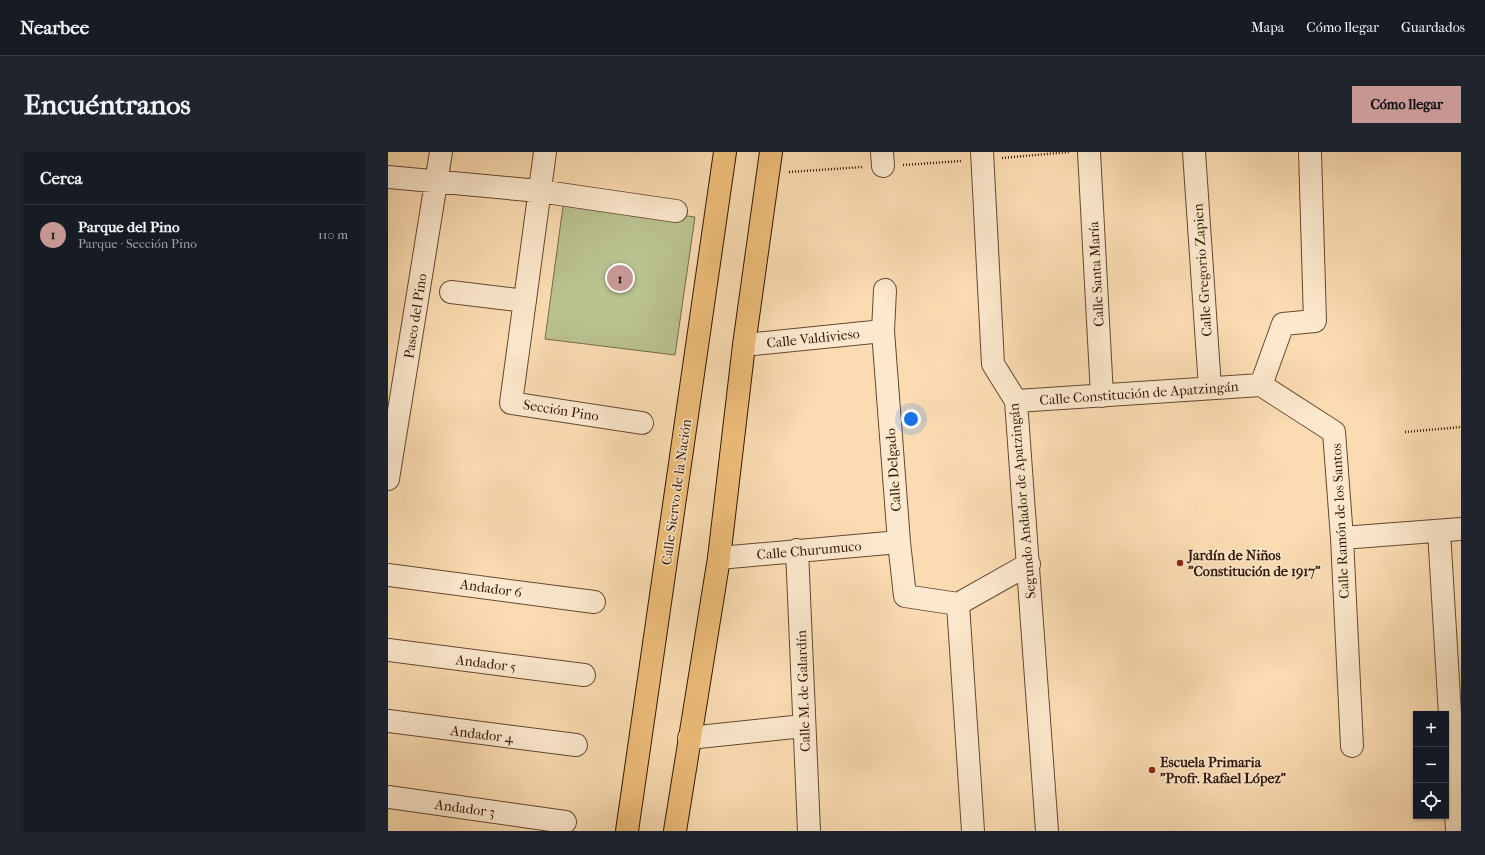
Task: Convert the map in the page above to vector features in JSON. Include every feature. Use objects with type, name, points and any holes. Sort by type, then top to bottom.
[{"type":"main road","name":"Calle Siervo de la Nación","points":[[627,831],[725,152]]},
{"type":"main road","points":[[675,831],[719,558],[744,345],[771,152]]},
{"type":"street","name":"Paseo del Pino","points":[[388,479],[441,152]]},
{"type":"street","name":"Sección Pino","points":[[544,152],[511,403],[642,423]]},
{"type":"street","name":"Calle Santa María","points":[[1089,152],[1102,396]]},
{"type":"street","name":"Calle Gregorio Zapien","points":[[1194,152],[1210,388]]},
{"type":"street","points":[[1261,385],[1283,324],[1315,321],[1310,152]]},
{"type":"street","name":"Segundo Andador de Apatzingán","points":[[982,156],[993,364],[1016,401],[1029,564],[1047,831]]},
{"type":"street","points":[[388,177],[539,191],[676,212]]},
{"type":"street","name":"Calle Delgado","points":[[885,290],[883,331],[899,542],[905,596],[958,604]]},
{"type":"street","points":[[451,292],[524,301]]},
{"type":"street","name":"Calle Valdivieso","points":[[744,345],[883,331]]},
{"type":"street","name":"Calle Constitución de Apatzingán","points":[[1016,401],[1261,385]]},
{"type":"street","name":"Calle Ramón de los Santos","points":[[1261,385],[1334,432],[1342,538],[1352,746]]},
{"type":"street","points":[[1342,538],[1461,529]]},
{"type":"street","points":[[1439,531],[1458,831]]},
{"type":"street","name":"Calle Churumuco","points":[[719,558],[899,542]]},
{"type":"street","name":"Calle M. de Galardín","points":[[797,550],[809,831]]},
{"type":"street","points":[[973,831],[958,604],[1029,564]]},
{"type":"street","name":"Andador 6","points":[[388,574],[594,602]]},
{"type":"street","name":"Andador 5","points":[[388,650],[584,675]]},
{"type":"street","name":"Andador 4","points":[[388,721],[576,745]]},
{"type":"street","points":[[689,738],[804,726]]},
{"type":"street","name":"Andador 3","points":[[388,797],[565,822]]},
{"type":"path","points":[[767,174],[883,159],[1074,152]]},
{"type":"path","points":[[1405,432],[1461,428]]},
{"type":"green space","points":[[564,199],[695,217],[675,355],[545,339]]},
{"type":"place","name":"Parque del Pino","points":[[620,278]]},
{"type":"place","name":"Jardín de Niños \"Constitución de 1917\"","points":[[1180,563]]},
{"type":"place","name":"Escuela Primaria \"Profr. Rafael López\"","points":[[1152,770]]}]
